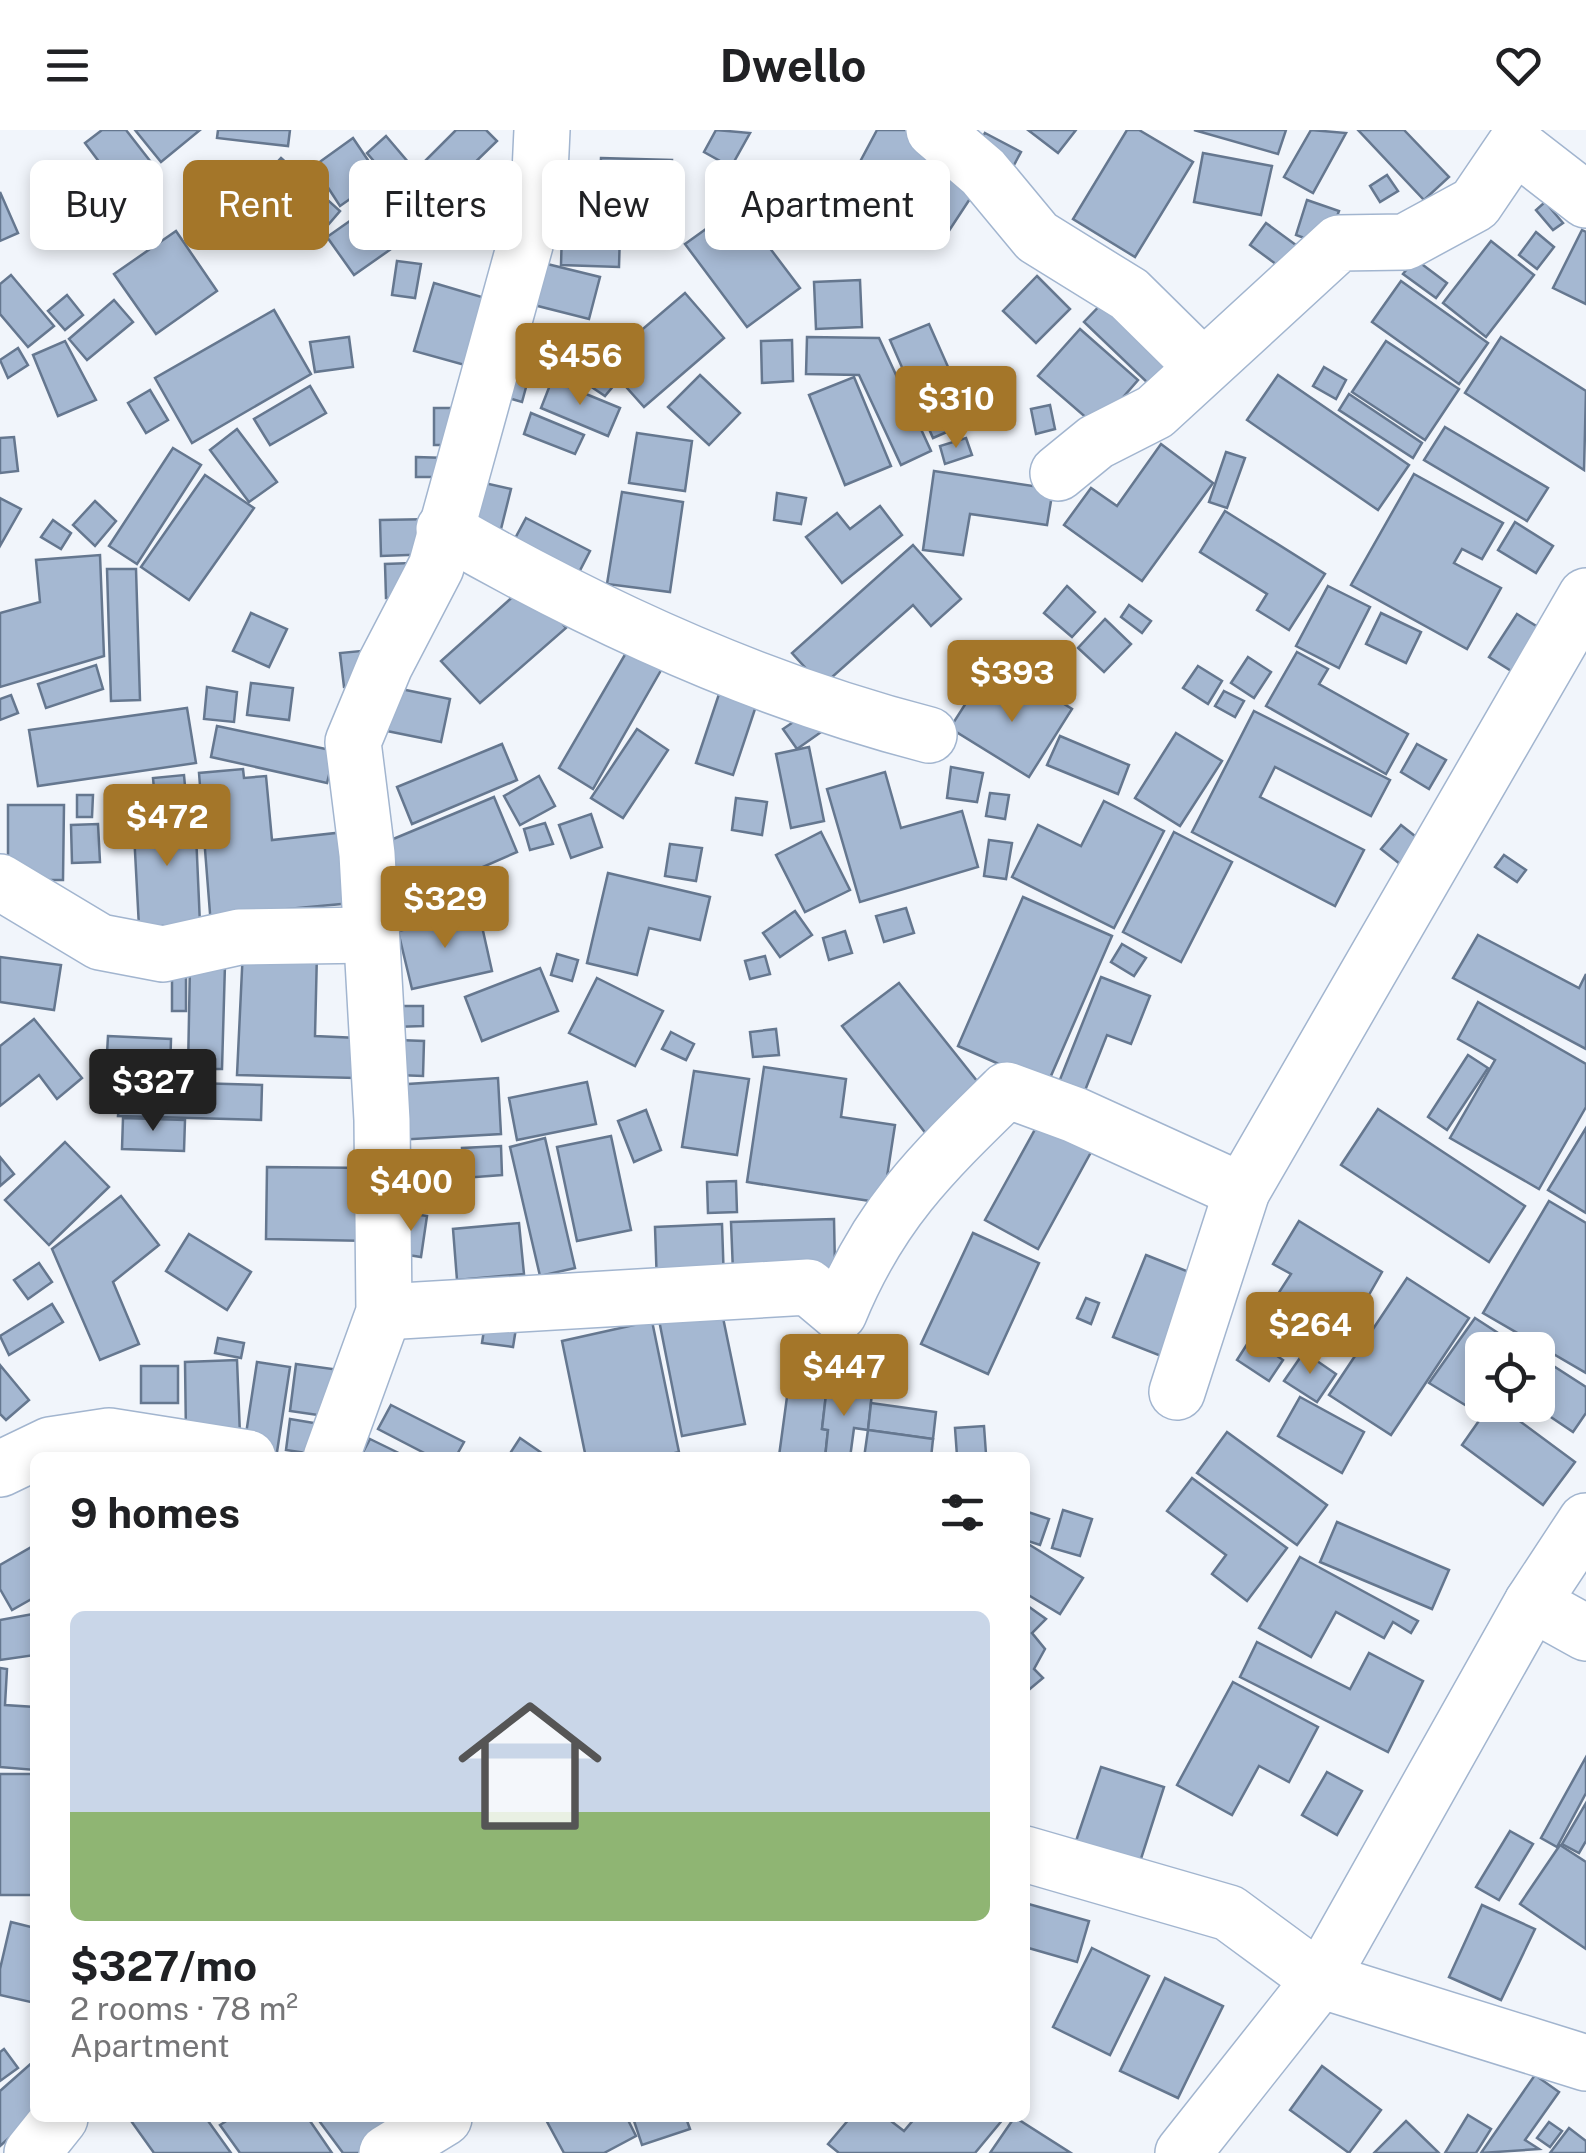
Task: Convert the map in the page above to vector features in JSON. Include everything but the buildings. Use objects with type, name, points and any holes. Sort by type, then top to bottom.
[{"type":"street","points":[[334,1452],[384,1312],[382,1120],[372,934],[353,742],[386,665],[436,567],[539,194],[542,130]]},
{"type":"street","points":[[934,130],[982,172],[1037,236],[1130,294],[1201,366]]},
{"type":"street","points":[[1058,473],[1096,442],[1155,412],[1338,243],[1405,242],[1475,204],[1516,145],[1514,141]]},
{"type":"street","points":[[1514,141],[1586,200]]},
{"type":"street","points":[[444,528],[529,578],[702,661],[864,718],[929,735]]},
{"type":"street","points":[[1177,1392],[1242,1192],[1586,596]]},
{"type":"street","points":[[0,882],[100,942],[164,954],[238,937],[372,934]]},
{"type":"street","points":[[384,1312],[808,1287],[839,1313],[858,1266],[916,1178],[1007,1090],[1075,1115],[1242,1192]]},
{"type":"street","points":[[35,1452],[50,1445],[109,1436],[210,1452]]},
{"type":"street","points":[[0,1468],[30,1454]]},
{"type":"street","points":[[1182,2153],[1320,1980],[1532,1603],[1586,1520]]},
{"type":"street","points":[[1532,1603],[1586,1633]]},
{"type":"street","points":[[1030,1855],[1229,1913],[1320,1980],[1586,2063]]},
{"type":"street","points":[[32,2153],[57,2122]]},
{"type":"street","points":[[386,2153],[437,2122]]}]
